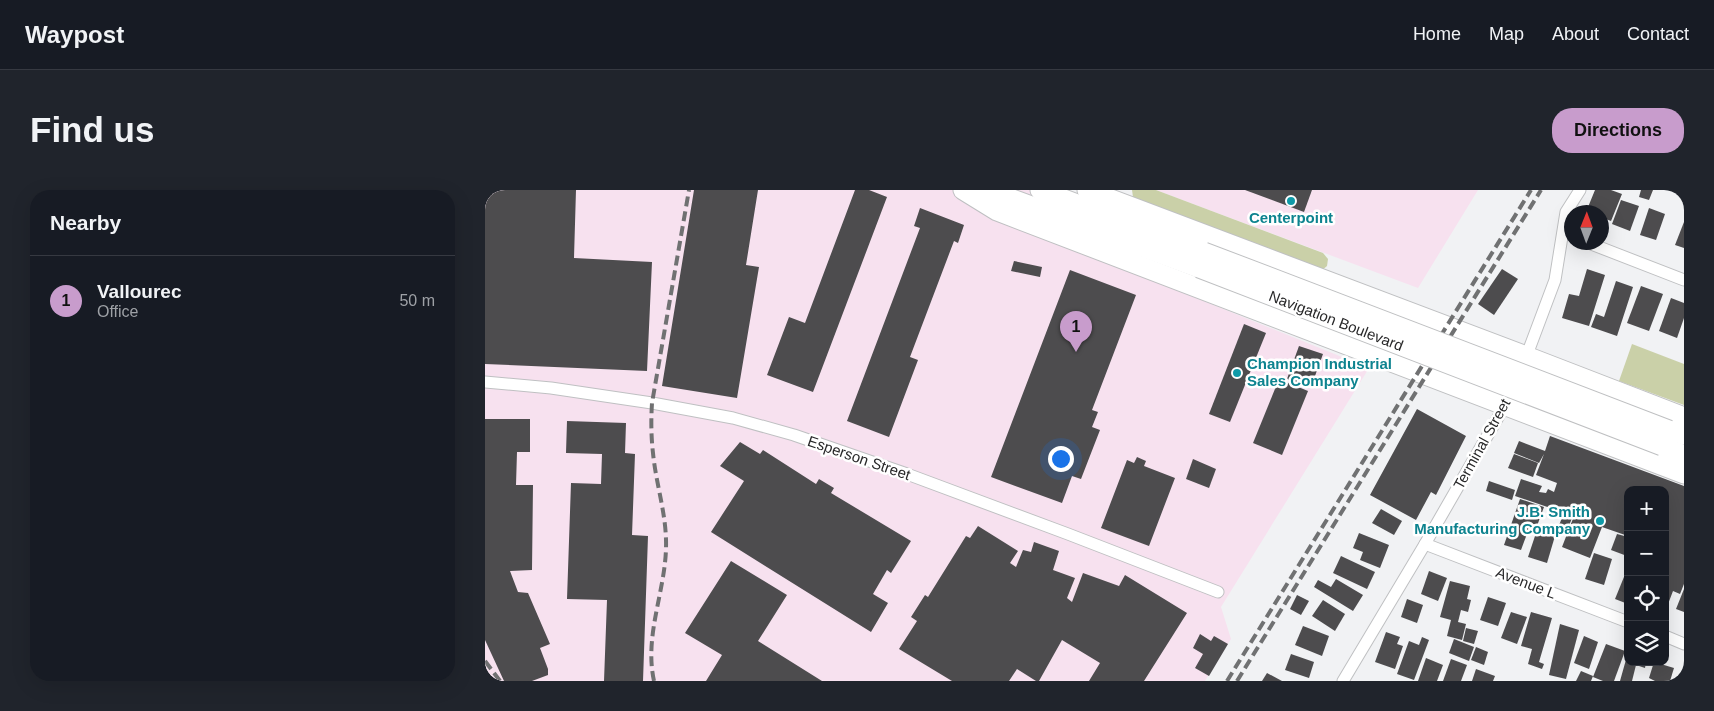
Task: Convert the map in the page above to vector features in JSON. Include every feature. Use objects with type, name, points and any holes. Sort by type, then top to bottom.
[{"type":"main road","points":[[963,190],[997,210],[1684,474]]},
{"type":"main road","name":"Navigation Boulevard","points":[[988,190],[1201,260],[1672,437],[1684,455]]},
{"type":"main road","name":"Navigation Boulevard","points":[[1040,190],[1201,260]]},
{"type":"main road","points":[[1087,190],[1526,356],[1684,418]]},
{"type":"street","name":"Terminal Street","points":[[1570,205],[1580,190]]},
{"type":"street","name":"Terminal Street","points":[[1346,680],[1505,406],[1555,280],[1564,246]]},
{"type":"street","points":[[1607,250],[1684,280]]},
{"type":"street","name":"Esperson Street","points":[[485,382],[551,388],[652,403],[733,418],[794,435],[907,474],[1218,592]]},
{"type":"street","name":"Avenue L","points":[[1425,544],[1625,621]]},
{"type":"street","points":[[1669,638],[1684,644]]},
{"type":"shaded area","points":[[485,190],[1043,190],[1024,228],[1369,368],[1221,607],[1231,639],[1205,681],[485,681]]},
{"type":"shaded area","name":"Centerpoint","points":[[1156,190],[1478,190],[1418,288]]},
{"type":"green space","points":[[1132,190],[1156,190],[1323,253],[1328,259],[1327,266],[1321,271],[1133,197]]},
{"type":"green space","points":[[1632,344],[1684,364],[1684,405],[1619,381]]},
{"type":"building","points":[[485,190],[576,190],[574,258],[652,262],[647,371],[485,364]]},
{"type":"building","points":[[694,190],[758,190],[746,265],[759,267],[737,398],[662,386]]},
{"type":"building","points":[[855,190],[869,190],[887,197],[813,392],[767,375],[789,317],[805,323]]},
{"type":"building","name":"Centerpoint","points":[[1245,190],[1312,190],[1304,212]]},
{"type":"building","points":[[1595,190],[1611,190],[1622,194],[1611,221],[1609,220],[1609,205],[1589,205]]},
{"type":"building","points":[[1641,190],[1653,190],[1649,200],[1639,197]]},
{"type":"building","points":[[1621,200],[1639,206],[1630,231],[1612,224]]},
{"type":"building","points":[[920,208],[964,225],[958,243],[954,241],[910,357],[918,360],[889,437],[847,421],[920,228],[914,226]]},
{"type":"building","points":[[1649,208],[1665,214],[1656,240],[1640,235]]},
{"type":"building","points":[[1684,222],[1684,248],[1675,245]]},
{"type":"building","points":[[1014,261],[1042,267],[1040,277],[1011,271]]},
{"type":"building","points":[[1502,269],[1518,279],[1494,315],[1478,304]]},
{"type":"building","points":[[1587,269],[1605,275],[1589,326],[1562,318],[1569,294],[1579,296]]},
{"type":"building","points":[[1070,270],[1136,295],[1092,410],[1098,412],[1092,427],[1100,430],[1081,479],[1072,476],[1062,503],[991,477]]},
{"type":"building","points":[[1616,281],[1633,287],[1617,336],[1591,327],[1596,314],[1604,317]]},
{"type":"building","points":[[1641,286],[1663,294],[1649,331],[1627,323]]},
{"type":"building","points":[[1671,298],[1684,303],[1684,318],[1677,338],[1659,331]]},
{"type":"building","name":"Champion Industrial Sales Company","points":[[1244,324],[1266,333],[1230,422],[1209,414]]},
{"type":"building","points":[[1299,346],[1323,354],[1311,387],[1287,379]]},
{"type":"building","points":[[1279,379],[1308,391],[1282,455],[1253,443]]},
{"type":"building","points":[[1417,409],[1466,436],[1436,495],[1431,492],[1416,520],[1370,495]]},
{"type":"building","points":[[485,419],[530,419],[530,452],[517,452],[516,485],[533,485],[532,570],[510,571],[518,592],[528,593],[550,644],[540,648],[548,669],[548,675],[532,681],[504,681],[485,640]]},
{"type":"building","points":[[567,421],[626,423],[625,453],[635,454],[632,535],[648,536],[643,681],[604,681],[607,600],[567,599],[571,483],[601,484],[602,454],[566,453]]},
{"type":"building","name":"J.B. Smith Manufacturing Company","points":[[1550,436],[1684,486],[1684,584],[1680,594],[1673,591],[1669,602],[1669,486],[1624,486],[1624,535],[1602,527],[1590,558],[1562,547],[1574,516],[1515,496],[1521,479],[1542,486],[1539,492],[1546,493],[1548,489],[1554,492],[1557,483],[1536,475],[1544,454],[1539,463],[1514,453],[1519,441],[1545,451]]},
{"type":"building","points":[[740,442],[760,454],[763,450],[816,484],[819,479],[834,488],[831,493],[911,541],[891,573],[887,570],[873,594],[888,603],[871,632],[711,532],[744,481],[720,466]]},
{"type":"building","points":[[1514,454],[1538,463],[1533,477],[1508,468]]},
{"type":"building","points":[[1137,457],[1146,461],[1144,466],[1175,478],[1149,546],[1101,528],[1127,460],[1134,463]]},
{"type":"building","points":[[1193,459],[1216,469],[1209,488],[1186,479]]},
{"type":"building","points":[[1489,481],[1515,490],[1512,500],[1486,491]]},
{"type":"building","points":[[1520,499],[1544,507],[1537,526],[1531,523],[1521,550],[1504,545]]},
{"type":"building","points":[[1381,509],[1402,521],[1394,535],[1372,523]]},
{"type":"building","points":[[1563,515],[1572,518],[1567,531],[1558,528]]},
{"type":"building","points":[[978,526],[1018,551],[1010,563],[1016,567],[1023,550],[1031,552],[1034,542],[1059,551],[1053,570],[1075,578],[1067,598],[1072,602],[1083,573],[1119,586],[1125,575],[1187,613],[1144,681],[1089,681],[1100,663],[1062,640],[1039,681],[1017,669],[1009,681],[952,681],[899,649],[917,621],[911,617],[925,595],[928,597],[966,536],[970,538]]},
{"type":"building","points":[[1537,530],[1555,536],[1547,563],[1528,557]]},
{"type":"building","points":[[1359,533],[1389,545],[1380,568],[1360,560],[1363,552],[1353,548]]},
{"type":"building","points":[[1617,534],[1624,536],[1624,555],[1611,550]]},
{"type":"building","points":[[1594,553],[1612,559],[1604,585],[1585,579]]},
{"type":"building","points":[[1341,556],[1375,572],[1367,589],[1333,573]]},
{"type":"building","points":[[731,561],[787,595],[758,641],[822,681],[706,681],[722,655],[685,633]]},
{"type":"building","points":[[1429,571],[1447,578],[1438,601],[1421,594]]},
{"type":"building","points":[[1624,577],[1624,602],[1615,599]]},
{"type":"building","points":[[1336,579],[1363,595],[1353,611],[1314,587],[1318,580],[1331,587]]},
{"type":"building","points":[[1450,581],[1470,586],[1467,599],[1471,600],[1468,612],[1461,610],[1458,622],[1466,624],[1462,640],[1447,636],[1451,620],[1440,617]]},
{"type":"building","points":[[1684,589],[1684,612],[1676,609]]},
{"type":"building","points":[[1297,595],[1309,601],[1301,615],[1290,609]]},
{"type":"building","points":[[1488,597],[1506,603],[1498,626],[1480,620]]},
{"type":"building","points":[[1407,599],[1423,605],[1417,623],[1401,617]]},
{"type":"building","points":[[1323,600],[1345,614],[1335,631],[1312,616]]},
{"type":"building","points":[[1511,612],[1527,617],[1517,644],[1501,638]]},
{"type":"building","points":[[1531,612],[1552,618],[1539,662],[1544,664],[1542,669],[1528,664],[1532,649],[1521,646]]},
{"type":"building","points":[[1560,624],[1579,630],[1566,679],[1549,675]]},
{"type":"building","points":[[1303,626],[1329,636],[1322,656],[1295,645]]},
{"type":"building","points":[[1466,628],[1478,631],[1474,644],[1463,641]]},
{"type":"building","points":[[1386,632],[1400,637],[1397,644],[1403,646],[1395,669],[1375,662]]},
{"type":"building","points":[[1200,634],[1211,641],[1214,636],[1228,644],[1209,676],[1195,668],[1203,654],[1193,648]]},
{"type":"building","points":[[1584,636],[1598,642],[1589,669],[1574,663]]},
{"type":"building","points":[[1422,637],[1429,640],[1414,680],[1397,674],[1409,641],[1419,645]]},
{"type":"building","points":[[1454,639],[1474,647],[1469,661],[1449,653]]},
{"type":"building","points":[[1606,644],[1624,651],[1614,681],[1603,681],[1593,677]]},
{"type":"building","points":[[1476,647],[1488,652],[1484,665],[1471,660]]},
{"type":"building","points":[[1291,654],[1314,662],[1309,678],[1285,670]]},
{"type":"building","points":[[1426,658],[1443,665],[1437,681],[1418,681]]},
{"type":"building","points":[[1451,659],[1467,665],[1461,681],[1443,681]]},
{"type":"building","points":[[1624,666],[1636,666],[1632,681],[1620,681]]},
{"type":"building","points":[[1653,666],[1674,668],[1670,681],[1655,681],[1649,678]]},
{"type":"building","points":[[1476,669],[1495,676],[1493,681],[1472,681]]},
{"type":"building","points":[[1581,671],[1593,676],[1591,681],[1576,681]]},
{"type":"building","points":[[1267,673],[1282,681],[1262,681]]},
{"type":"railway","points":[[654,681],[652,664],[653,631],[665,565],[666,536],[652,447],[652,403],[689,190]]},
{"type":"railway","points":[[1227,681],[1531,190]]},
{"type":"railway","points":[[1237,681],[1541,190]]},
{"type":"railway","points":[[485,661],[500,681]]},
{"type":"place","name":"Centerpoint","points":[[1291,201]]},
{"type":"place","name":"Vallourec","points":[[1076,352]]},
{"type":"place","name":"Champion Industrial Sales Company","points":[[1237,373]]},
{"type":"place","name":"J.B. Smith Manufacturing Company","points":[[1600,521]]}]
